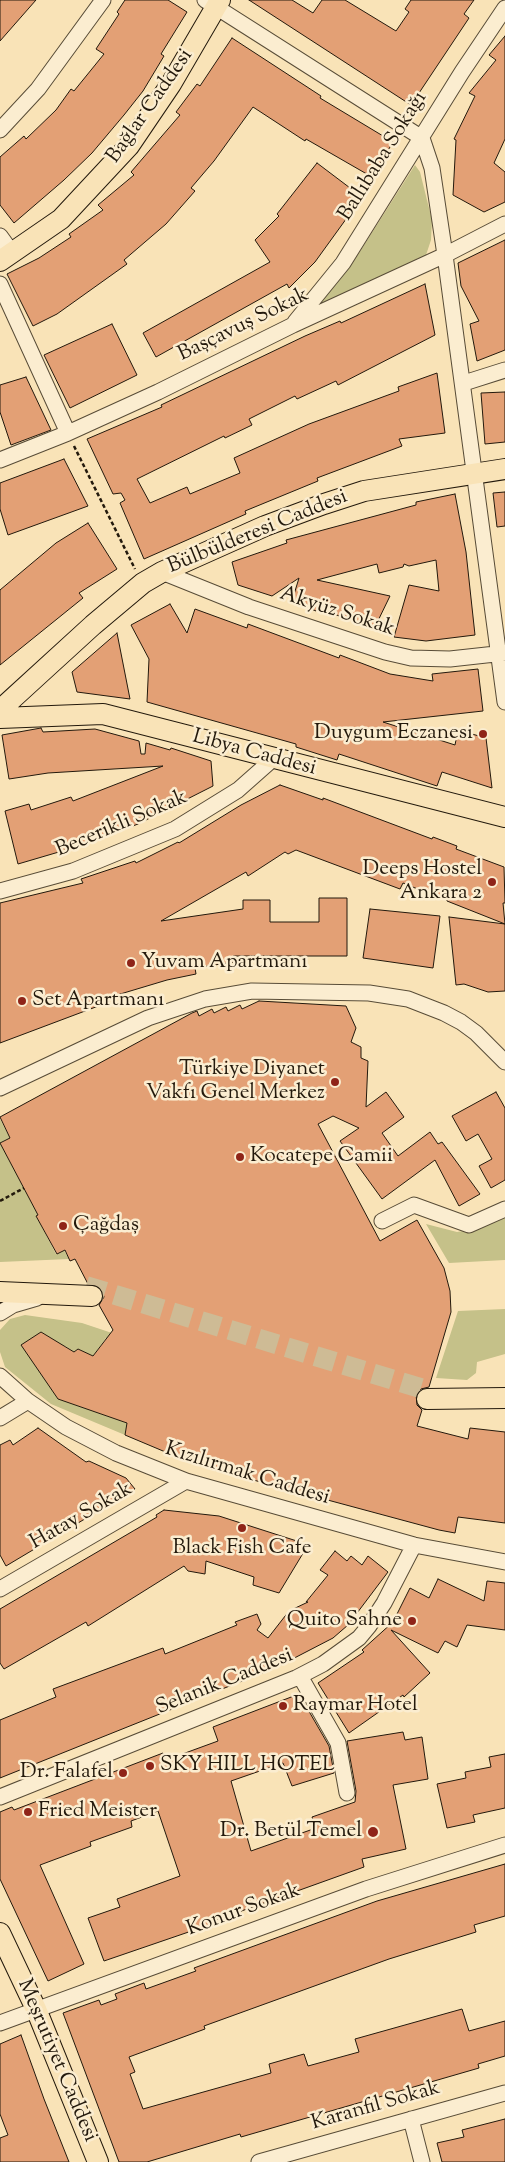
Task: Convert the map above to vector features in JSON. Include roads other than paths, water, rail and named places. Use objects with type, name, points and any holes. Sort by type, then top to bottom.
[{"type":"main road","name":"Bağlar Caddesi","points":[[6,258],[61,219],[129,146],[171,84],[214,2]]},
{"type":"main road","name":"Bülbülderesi Caddesi","points":[[0,710],[93,625],[144,583],[162,572],[240,537],[324,504],[364,491],[475,472],[505,469]]},
{"type":"main road","name":"Libya Caddesi","points":[[0,718],[103,714],[505,817]]},
{"type":"main road","points":[[0,1281],[89,1291],[55,1294],[0,1292]]},
{"type":"main road","points":[[428,1395],[468,1398],[501,1395]]},
{"type":"main road","name":"Meşrutiyet Caddesi","points":[[0,1933],[36,2009],[98,2162]]},
{"type":"street","points":[[0,130],[38,89],[103,0]]},
{"type":"street","points":[[214,2],[422,138],[432,168],[464,383],[502,654],[505,702]]},
{"type":"street","name":"Ballıbaba Sokağı","points":[[293,325],[343,262],[462,72],[505,8]]},
{"type":"street","name":"Başçavuş Sokak","points":[[0,460],[68,433],[158,392],[293,325],[445,255],[505,224]]},
{"type":"street","points":[[0,236],[6,258]]},
{"type":"street","points":[[0,284],[68,433]]},
{"type":"street","points":[[464,383],[505,370]]},
{"type":"street","name":"Akyüz Sokak","points":[[162,572],[249,607],[385,652],[411,658],[450,659],[502,654]]},
{"type":"street","name":"Becerikli Sokak","points":[[0,891],[73,871],[175,829],[238,790],[273,759]]},
{"type":"street","points":[[0,1088],[148,1018],[205,999],[252,991],[369,993],[408,999],[461,1022],[476,1033],[505,1062]]},
{"type":"street","points":[[382,1221],[414,1205],[468,1225],[505,1209]]},
{"type":"street","points":[[0,1313],[13,1305],[55,1294]]},
{"type":"street","name":"Kızılırmak Caddesi","points":[[0,1376],[28,1401],[90,1441],[186,1481],[414,1545],[505,1562]]},
{"type":"street","points":[[0,1418],[28,1401]]},
{"type":"street","name":"Hatay Sokak","points":[[0,1589],[186,1481]]},
{"type":"street","name":"Selanik Caddesi","points":[[0,1797],[300,1676],[323,1664],[359,1638],[384,1603],[414,1545]]},
{"type":"street","points":[[300,1676],[338,1742],[347,1793]]},
{"type":"street","name":"Konur Sokak","points":[[0,2023],[366,1889],[505,1845]]},
{"type":"street","name":"Karanfil Sokak","points":[[259,2162],[505,2093]]},
{"type":"street","points":[[411,2120],[422,2162]]},
{"type":"tunnel","points":[[86,1286],[430,1391]]},
{"type":"place","name":"Duygum Eczanesi","points":[[483,734]]},
{"type":"place","name":"Deeps Hostel Ankara 2","points":[[492,882]]},
{"type":"place","name":"Yuvam Apartmanı","points":[[131,963]]},
{"type":"place","name":"Set Apartmanı","points":[[22,1001]]},
{"type":"place","name":"Türkiye Diyanet Vakfı Genel Merkez","points":[[335,1082]]},
{"type":"place","name":"Kocatepe Camii","points":[[240,1157]]},
{"type":"place","name":"Çağdaş","points":[[63,1226]]},
{"type":"place","name":"Black Fish Cafe","points":[[242,1528]]},
{"type":"place","name":"Quito Sahne","points":[[412,1621]]},
{"type":"place","name":"Raymar Hotel","points":[[283,1706]]},
{"type":"place","name":"SKY HILL HOTEL","points":[[150,1766]]},
{"type":"place","name":"Dr. Falafel","points":[[123,1773]]},
{"type":"place","name":"Fried Meister","points":[[28,1812]]},
{"type":"place","name":"Dr. Betül Temel","points":[[373,1832]]}]
